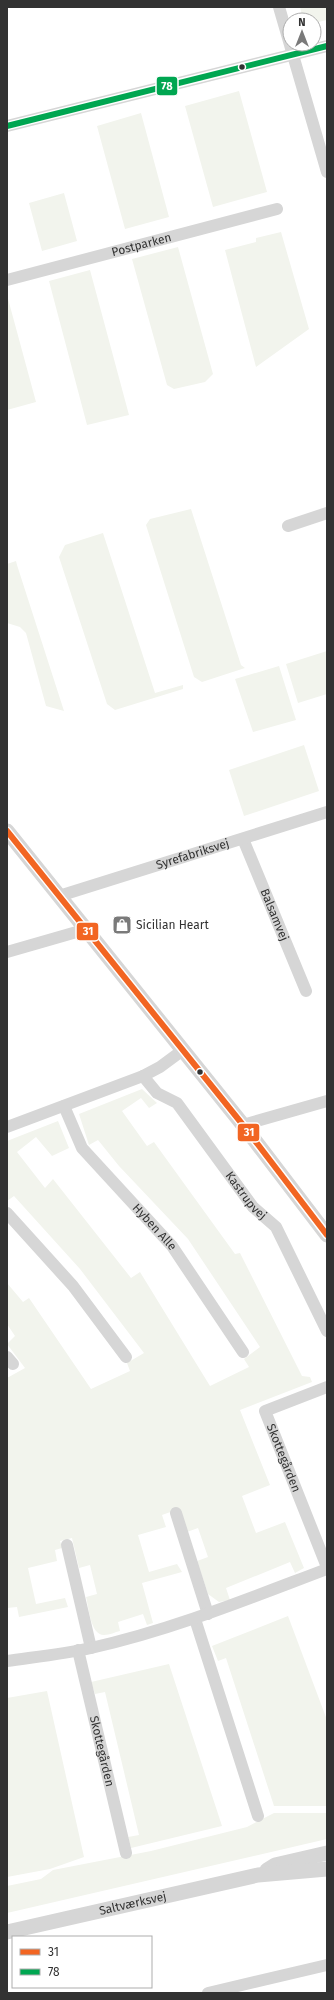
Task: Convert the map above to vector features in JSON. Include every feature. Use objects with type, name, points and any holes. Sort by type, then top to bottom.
[{"type":"street","points":[[279,7],[327,172]]},
{"type":"street","points":[[7,126],[327,46]]},
{"type":"street","name":"Postparken","points":[[7,280],[277,209]]},
{"type":"street","points":[[288,526],[327,513]]},
{"type":"street","name":"Syrefabriksvej","points":[[59,896],[327,812]]},
{"type":"street","points":[[7,831],[243,1124],[327,1235]]},
{"type":"street","name":"Balsamvej","points":[[243,839],[306,991]]},
{"type":"street","points":[[7,952],[87,929]]},
{"type":"street","points":[[7,1127],[142,1076],[160,1067],[183,1050]]},
{"type":"street","name":"Kastrupvej","points":[[142,1076],[157,1093],[177,1103],[253,1207],[276,1227],[327,1331]]},
{"type":"street","points":[[243,1124],[327,1101]]},
{"type":"street","name":"Hyben Alle","points":[[64,1106],[82,1148],[172,1246],[243,1352]]},
{"type":"street","points":[[7,1213],[73,1286],[126,1357]]},
{"type":"street","name":"Skottegården","points":[[7,1661],[91,1648],[195,1618],[327,1568],[265,1411],[327,1388]]},
{"type":"street","points":[[176,1513],[208,1614]]},
{"type":"street","points":[[67,1545],[91,1648]]},
{"type":"street","points":[[195,1618],[258,1816]]},
{"type":"street","name":"Skottegården","points":[[78,1650],[126,1853]]},
{"type":"street","name":"Saltværksvej","points":[[258,1875],[275,1865],[327,1852]]},
{"type":"street","name":"Saltværksvej","points":[[7,1932],[258,1875],[327,1869]]},
{"type":"street","points":[[208,1993],[327,1965]]},
{"type":"shaded area","points":[[300,7],[327,7],[327,20],[322,21],[322,12],[301,12]]},
{"type":"shaded area","points":[[239,91],[267,192],[213,207],[185,106]]},
{"type":"shaded area","points":[[141,113],[169,217],[125,229],[97,126]]},
{"type":"shaded area","points":[[64,193],[77,241],[42,251],[29,203]]},
{"type":"shaded area","points":[[281,232],[309,329],[256,367],[225,250],[256,242],[256,238]]},
{"type":"shaded area","points":[[178,247],[213,374],[205,382],[174,389],[167,385],[132,259]]},
{"type":"shaded area","points":[[90,270],[129,415],[87,425],[49,281]]},
{"type":"shaded area","points":[[7,295],[36,402],[7,410]]},
{"type":"shaded area","points":[[191,509],[241,665],[245,668],[202,682],[194,677],[146,525],[150,519]]},
{"type":"shaded area","points":[[103,533],[155,693],[183,685],[183,689],[115,710],[107,704],[59,557],[65,545]]},
{"type":"shaded area","points":[[16,561],[64,711],[46,706],[26,633],[20,627],[7,623],[7,564]]},
{"type":"shaded area","points":[[327,651],[327,694],[298,703],[286,664]]},
{"type":"shaded area","points":[[279,666],[296,720],[253,732],[235,679]]},
{"type":"shaded area","points":[[304,745],[319,791],[244,816],[229,770]]},
{"type":"shaded area","points":[[142,1089],[157,1103],[149,1108],[141,1098],[122,1111],[147,1146],[154,1142],[235,1254],[240,1253],[302,1376],[310,1377],[312,1382],[240,1410],[270,1485],[242,1496],[256,1533],[285,1522],[304,1568],[295,1573],[290,1562],[226,1588],[230,1600],[219,1602],[208,1594],[197,1561],[208,1557],[198,1528],[187,1532],[179,1509],[162,1515],[166,1527],[138,1535],[149,1572],[177,1564],[182,1572],[142,1583],[153,1623],[147,1625],[143,1614],[118,1622],[120,1631],[104,1635],[99,1634],[93,1626],[89,1613],[86,1597],[97,1594],[90,1565],[79,1568],[72,1538],[60,1541],[62,1548],[55,1550],[57,1561],[28,1568],[36,1604],[65,1598],[68,1607],[19,1617],[17,1607],[7,1608],[7,1378],[25,1368],[7,1344],[15,1336],[7,1324],[7,1283],[23,1302],[29,1298],[91,1389],[130,1371],[127,1363],[144,1353],[80,1269],[14,1196],[7,1201],[7,1141],[58,1121],[69,1148],[52,1156],[36,1137],[17,1152],[45,1188],[53,1179],[131,1278],[140,1272],[210,1386],[249,1367],[244,1359],[260,1347],[188,1239],[119,1166],[98,1140],[89,1145],[79,1114]]},
{"type":"shaded area","points":[[288,1616],[327,1720],[327,1806],[274,1806],[226,1658],[218,1661],[212,1646]]},
{"type":"shaded area","points":[[169,1664],[222,1826],[131,1848],[128,1837],[139,1835],[105,1692],[95,1694],[91,1682]]},
{"type":"shaded area","points":[[47,1691],[84,1857],[50,1869],[7,1877],[7,1698]]},
{"type":"shaded area","points":[[274,1813],[327,1813],[327,1839],[7,1913],[7,1886],[41,1879],[53,1870],[151,1851],[247,1827]]},
{"type":"transit line","name":"78","points":[[7,126],[327,46]]},
{"type":"transit line","name":"31","points":[[7,831],[243,1125],[327,1235]]},
{"type":"place","name":"Sicilian Heart","points":[[122,925]]}]
